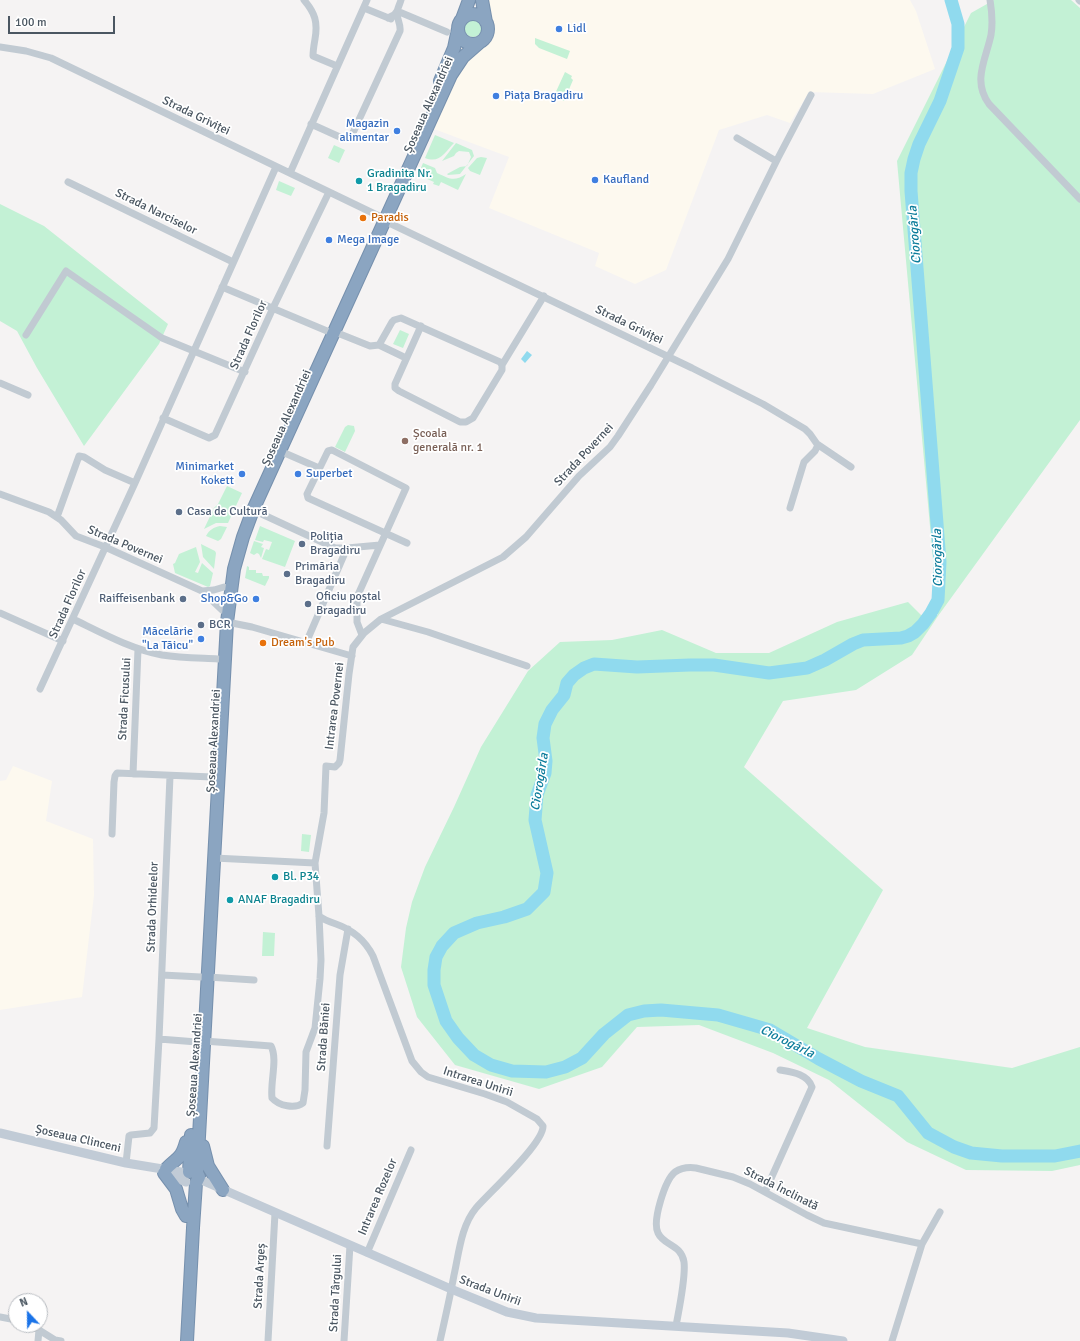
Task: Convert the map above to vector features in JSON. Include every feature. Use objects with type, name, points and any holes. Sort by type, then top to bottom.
[{"type":"highway","name":"Șoseaua Alexandriei","points":[[187,1341],[192,1228],[192,1178],[200,1041],[214,858],[228,622],[234,569],[243,537],[253,510],[382,218],[446,67],[454,48],[456,27],[469,0]]},
{"type":"highway","name":"Șoseaua Alexandriei","points":[[382,218],[451,75],[463,57],[479,43],[487,33],[488,29],[482,0]]},
{"type":"highway","points":[[479,43],[474,44],[466,42],[460,37],[456,27],[465,16],[474,14],[482,17],[486,22]]},
{"type":"highway","name":"Șoseaua Alexandriei","points":[[204,977],[218,659],[224,587],[229,556],[237,531],[331,332]]},
{"type":"highway","points":[[186,1216],[176,1189],[165,1171],[183,1153],[186,1141],[195,1131],[208,1166],[223,1190]]},
{"type":"highway","name":"Șoseaua Alexandriei","points":[[180,1341],[186,1216],[192,1178]]},
{"type":"main road","name":"Șoseaua Clinceni","points":[[0,1133],[192,1178]]},
{"type":"main road","name":"Strada Unirii","points":[[192,1178],[223,1190],[451,1290],[507,1312],[526,1317],[788,1333],[818,1339],[843,1341]]},
{"type":"street","points":[[304,0],[313,11],[315,19],[316,35],[313,56],[337,66]]},
{"type":"street","points":[[290,173],[367,0]]},
{"type":"street","points":[[388,18],[394,15],[397,11],[401,0]]},
{"type":"street","points":[[990,0],[993,18],[991,34],[981,74],[982,93],[989,104],[1080,199]]},
{"type":"street","points":[[364,8],[400,22]]},
{"type":"street","points":[[311,124],[342,138],[351,137],[400,31],[400,22],[397,11]]},
{"type":"street","points":[[397,11],[456,27]]},
{"type":"street","name":"Strada Griviței","points":[[0,47],[31,52],[51,58],[725,384],[794,421],[810,434],[818,445],[851,467]]},
{"type":"street","name":"Strada Povernei","points":[[353,647],[362,635],[381,619],[496,561],[515,548],[579,476],[610,447],[728,259],[776,161],[811,95]]},
{"type":"street","points":[[737,138],[776,161]]},
{"type":"street","name":"Strada Florilor","points":[[40,689],[135,483],[276,167]]},
{"type":"street","name":"Strada Narciselor","points":[[68,182],[233,262]]},
{"type":"street","name":"Strada Florilor","points":[[163,418],[207,437],[214,437],[328,192]]},
{"type":"street","points":[[26,335],[66,271],[162,338],[245,372]]},
{"type":"street","points":[[222,288],[331,332],[370,346],[379,346],[406,358]]},
{"type":"street","points":[[421,326],[395,384],[397,389],[460,422],[469,421],[473,418],[502,370],[502,365],[544,296]]},
{"type":"street","points":[[379,346],[392,322],[401,318],[488,356],[500,362],[502,365]]},
{"type":"street","points":[[0,383],[28,395]]},
{"type":"street","points":[[790,508],[804,462],[815,451],[818,445]]},
{"type":"street","points":[[362,635],[357,622],[356,601],[385,533],[406,488],[332,450],[327,452],[307,494],[308,498],[385,533],[407,543]]},
{"type":"street","name":"Șoseaua Alexandriei","points":[[280,451],[319,468]]},
{"type":"street","points":[[57,517],[79,456],[84,457],[105,470],[135,483]]},
{"type":"street","name":"Strada Povernei","points":[[0,494],[40,508],[57,517],[76,536],[106,547],[202,591],[222,610]]},
{"type":"street","points":[[253,510],[334,548],[380,545]]},
{"type":"street","points":[[306,643],[347,548]]},
{"type":"street","points":[[202,591],[224,587]]},
{"type":"street","points":[[0,613],[63,641]]},
{"type":"street","name":"Strada Ficusului","points":[[73,619],[138,648],[133,774]]},
{"type":"street","points":[[381,619],[428,632],[526,666]]},
{"type":"street","points":[[228,622],[306,643],[351,659]]},
{"type":"street","name":"Intrarea Povernei","points":[[200,1041],[271,1046],[274,1059],[272,1098],[275,1101],[291,1106],[296,1106],[303,1103],[305,1095],[306,1052],[315,1028],[321,960],[315,863],[324,813],[326,766],[336,766],[339,764],[340,760],[353,647]]},
{"type":"street","points":[[138,648],[179,657],[218,659]]},
{"type":"street","points":[[112,834],[115,776],[119,773],[212,777]]},
{"type":"street","name":"Strada Orhideelor","points":[[126,1162],[128,1140],[130,1135],[148,1134],[154,1128],[170,776]]},
{"type":"street","points":[[214,858],[315,863]]},
{"type":"street","points":[[319,916],[322,919],[348,929]]},
{"type":"street","name":"Strada Băniei","points":[[327,1146],[340,975],[348,929]]},
{"type":"street","name":"Intrarea Unirii","points":[[348,929],[364,942],[373,956],[412,1061],[421,1072],[432,1079],[507,1102],[537,1119],[543,1126],[542,1132],[534,1144],[509,1174],[471,1214],[464,1231],[451,1290]]},
{"type":"street","points":[[162,975],[254,980]]},
{"type":"street","points":[[159,1039],[200,1041]]},
{"type":"street","points":[[765,1192],[812,1087],[807,1078],[794,1072],[780,1070]]},
{"type":"street","name":"Intrarea Rozelor","points":[[367,1253],[411,1150]]},
{"type":"street","name":"Strada Înclinată","points":[[676,1326],[684,1274],[684,1260],[676,1247],[658,1234],[656,1224],[661,1201],[670,1177],[679,1170],[690,1167],[733,1177],[824,1223],[922,1244]]},
{"type":"street","points":[[892,1341],[922,1244],[940,1212]]},
{"type":"street","name":"Strada Argeș","points":[[268,1341],[275,1213]]},
{"type":"street","name":"Strada Târgului","points":[[344,1341],[350,1245]]},
{"type":"street","points":[[440,1341],[451,1290]]},
{"type":"street","points":[[44,1333],[55,1340],[61,1341]]},
{"type":"shaded area","points":[[481,0],[910,0],[916,11],[935,69],[873,94],[809,92],[790,123],[767,115],[719,130],[666,270],[635,284],[595,266],[599,253],[489,208],[509,157],[434,129]]},
{"type":"shaded area","points":[[13,766],[52,781],[46,821],[93,839],[94,895],[82,997],[0,1010],[0,781],[6,780]]},
{"type":"green space","points":[[994,0],[1071,0],[1080,8],[1080,420],[938,616],[912,655],[856,690],[783,701],[744,767],[883,890],[807,1028],[865,1047],[1012,1068],[1080,1047],[1080,1165],[1052,1171],[966,1170],[907,1142],[829,1080],[773,1053],[699,1025],[637,1027],[602,1067],[539,1089],[455,1065],[417,1017],[401,967],[406,928],[412,902],[425,867],[481,747],[528,671],[560,642],[612,640],[662,630],[716,653],[769,653],[837,622],[908,602],[924,618],[938,615],[897,161],[971,13]]},
{"type":"green space","points":[[473,19],[479,22],[482,28],[479,34],[473,37],[467,34],[464,28],[467,22]]},
{"type":"green space","points":[[535,38],[570,51],[567,59],[539,48],[535,44]]},
{"type":"green space","points":[[565,72],[572,76],[571,78],[573,80],[564,101],[554,96]]},
{"type":"green space","points":[[435,135],[454,143],[442,156],[435,159],[425,158]]},
{"type":"green space","points":[[456,143],[472,150],[474,156],[468,164],[471,157],[469,152],[459,151],[454,156],[442,161]]},
{"type":"green space","points":[[334,145],[345,150],[339,163],[328,158]]},
{"type":"green space","points":[[477,158],[487,158],[480,175],[470,171],[468,168]]},
{"type":"green space","points":[[423,163],[435,168],[437,173],[452,179],[466,174],[458,190],[441,182],[439,186],[433,184],[434,182],[418,175]]},
{"type":"green space","points":[[466,166],[460,174],[447,174],[460,167]]},
{"type":"green space","points":[[279,181],[295,188],[291,196],[276,190]]},
{"type":"green space","points":[[0,204],[44,226],[168,324],[159,344],[84,446],[37,368],[17,331],[0,321]]},
{"type":"green space","points":[[400,330],[409,334],[403,348],[393,344]]},
{"type":"green space","points":[[348,425],[354,426],[355,431],[345,452],[335,447],[345,427]]},
{"type":"green space","points":[[227,486],[242,493],[228,523],[216,523],[204,529],[214,508],[218,504]]},
{"type":"green space","points":[[220,526],[227,527],[221,539],[218,541],[206,536],[212,529]]},
{"type":"green space","points":[[260,526],[295,541],[285,567],[262,559],[266,549],[269,550],[272,542],[255,540]]},
{"type":"green space","points":[[254,541],[263,544],[261,547],[264,548],[261,558],[257,553],[254,555],[250,553]]},
{"type":"green space","points":[[201,544],[215,551],[214,569],[203,557]]},
{"type":"green space","points":[[196,547],[200,562],[195,572],[198,573],[202,563],[213,573],[210,586],[208,587],[175,573],[173,564],[175,563],[179,554]]},
{"type":"green space","points":[[247,566],[249,567],[249,570],[256,570],[256,573],[262,573],[263,576],[269,576],[265,586],[245,578]]},
{"type":"green space","points":[[302,834],[311,835],[309,852],[301,851]]},
{"type":"green space","points":[[263,932],[275,933],[274,956],[262,956]]},
{"type":"water","points":[[527,351],[532,355],[525,363],[521,359]]},
{"type":"waterway","name":"Ciorogârla","points":[[951,0],[958,24],[958,48],[940,101],[919,144],[911,173],[911,191],[940,562],[938,600],[923,624],[915,632],[908,636],[901,638],[863,640],[807,668],[769,673],[714,665],[637,667],[594,664],[584,668],[574,675],[567,683],[564,695],[552,710],[545,724],[543,738],[546,761],[545,773],[537,795],[535,820],[547,873],[544,892],[527,909],[504,917],[477,923],[454,933],[442,946],[436,957],[434,985],[446,1021],[458,1038],[474,1055],[491,1065],[512,1071],[546,1072],[565,1067],[582,1058],[604,1034],[628,1015],[644,1011],[661,1010],[718,1015],[770,1030],[819,1059],[861,1081],[898,1096],[928,1133],[954,1147],[971,1153],[1002,1156],[1055,1156],[1080,1151]]},
{"type":"place","name":"Lidl","points":[[559,29]]},
{"type":"place","name":"Piața Bragadiru","points":[[496,96]]},
{"type":"place","name":"Magazin alimentar","points":[[397,131]]},
{"type":"place","name":"Kaufland","points":[[595,180]]},
{"type":"place","name":"Gradinita Nr. 1 Bragadiru","points":[[359,181]]},
{"type":"place","name":"Paradis","points":[[363,218]]},
{"type":"place","name":"Mega Image","points":[[329,240]]},
{"type":"place","name":"Școala generală nr. 1","points":[[405,441]]},
{"type":"place","name":"Minimarket Kokett","points":[[242,474]]},
{"type":"place","name":"Superbet","points":[[298,474]]},
{"type":"place","name":"Casa de Cultură","points":[[179,512]]},
{"type":"place","name":"Poliția Bragadiru","points":[[302,544]]},
{"type":"place","name":"Primăria Bragadiru","points":[[287,574]]},
{"type":"place","name":"Raiffeisenbank","points":[[183,599]]},
{"type":"place","name":"Shop&Go","points":[[256,599]]},
{"type":"place","name":"Oficiu poștal Bragadiru","points":[[308,604]]},
{"type":"place","name":"BCR","points":[[201,625]]},
{"type":"place","name":"Măcelărie \"La Tăicu\"","points":[[201,639]]},
{"type":"place","name":"Dream's Pub","points":[[263,643]]},
{"type":"place","name":"Bl. P34","points":[[275,877]]},
{"type":"place","name":"ANAF Bragadiru","points":[[230,900]]}]
